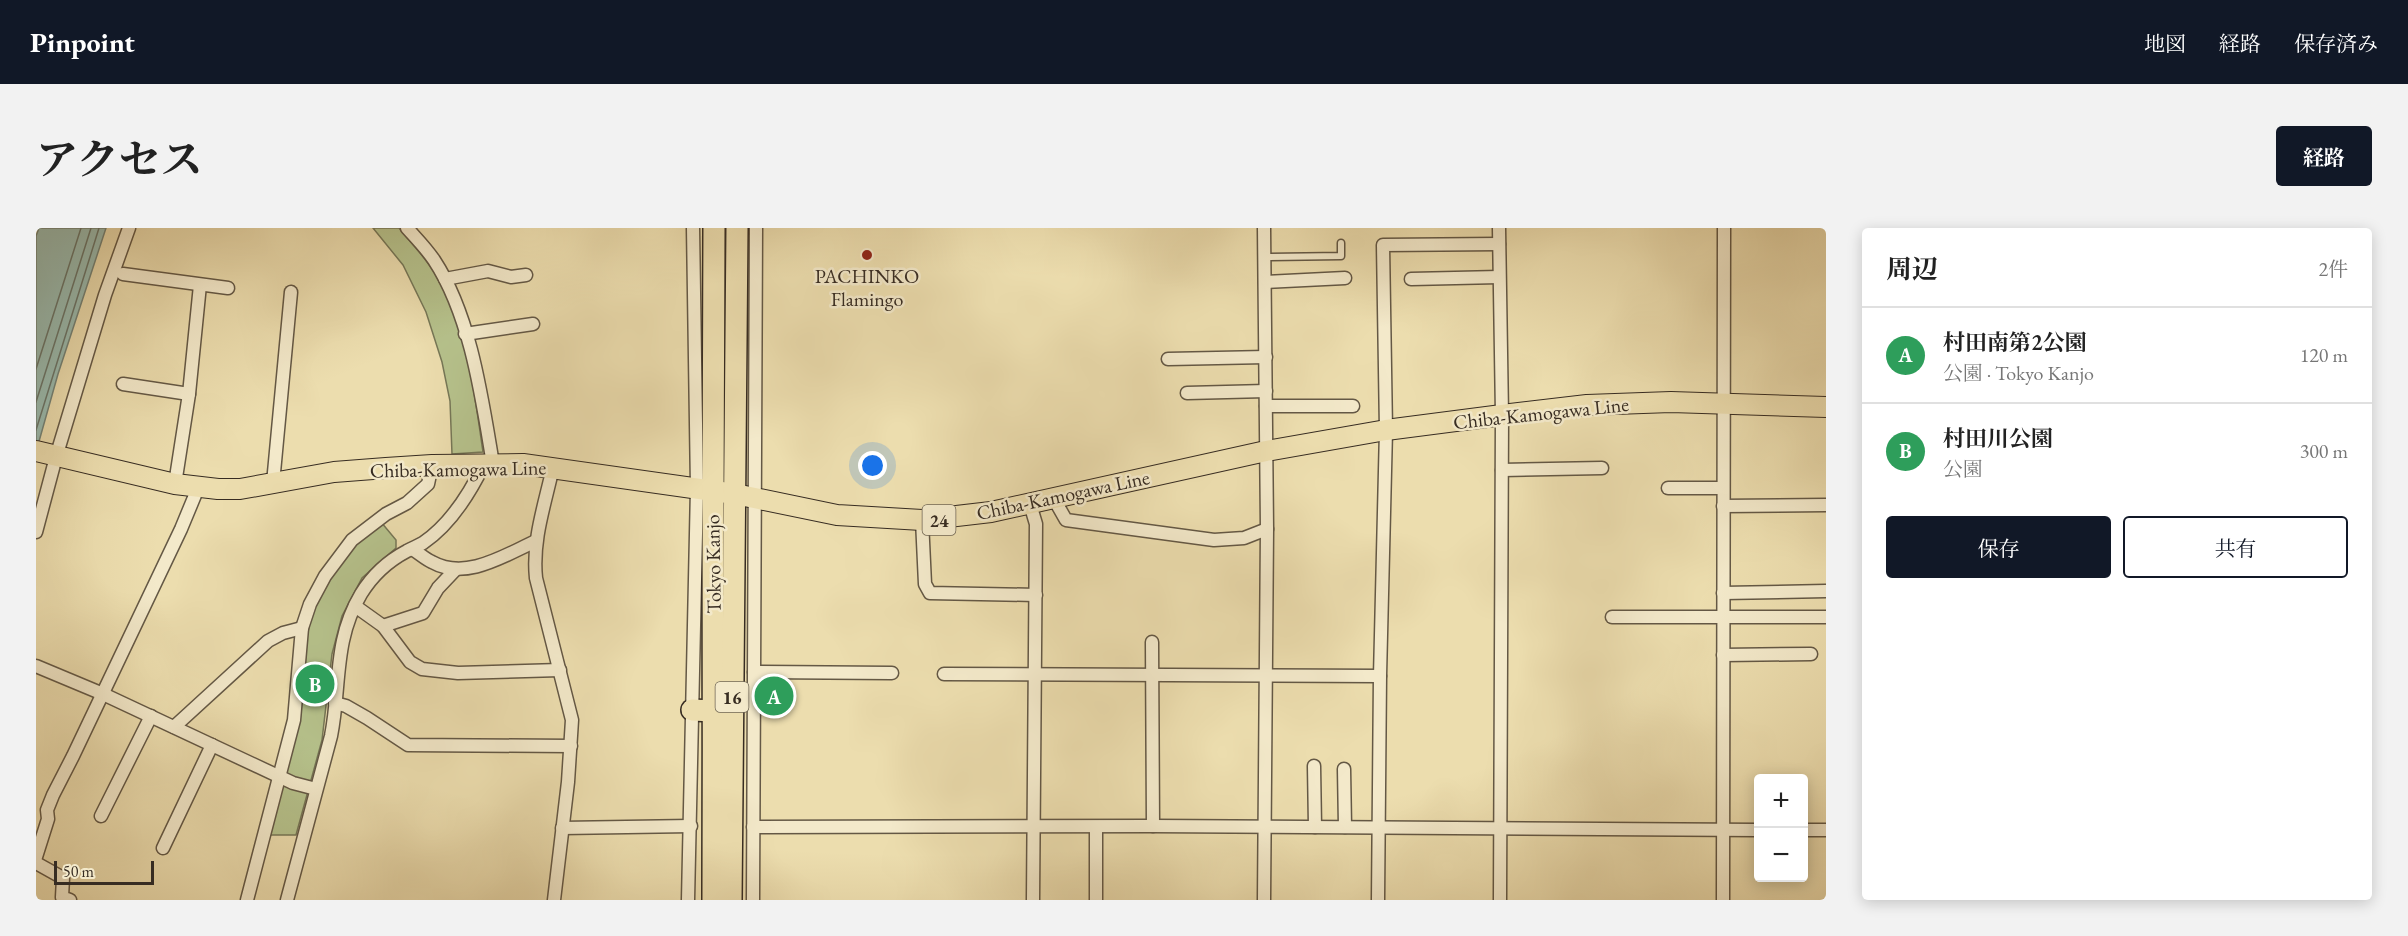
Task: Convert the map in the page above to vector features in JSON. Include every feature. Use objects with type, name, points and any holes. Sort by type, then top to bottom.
[{"type":"highway","name":"Tokyo Kanjo","points":[[713,900],[715,594],[704,490],[714,228]]},
{"type":"highway","name":"Tokyo Kanjo","points":[[731,900],[737,228]]},
{"type":"highway","points":[[692,710],[714,711]]},
{"type":"main road","name":"Chiba-Kamogawa Line","points":[[48,454],[198,488],[240,489],[334,472],[432,465],[488,464],[553,467],[735,494],[837,515],[922,520],[981,514],[1266,451],[1386,430],[1502,415],[1616,404],[1671,402],[1826,407]]},
{"type":"street","points":[[36,532],[48,454],[129,228]]},
{"type":"street","points":[[287,900],[331,735],[338,660],[349,618],[361,594],[377,572],[394,558],[423,544],[442,526],[470,492],[488,464],[481,393],[465,334],[445,279],[433,258],[407,228]]},
{"type":"street","points":[[688,900],[692,710],[704,490],[697,445],[693,228]]},
{"type":"street","points":[[753,900],[756,228]]},
{"type":"street","points":[[1264,228],[1267,529],[1264,900]]},
{"type":"street","points":[[1499,228],[1502,415],[1500,900]]},
{"type":"street","points":[[1723,900],[1724,228]]},
{"type":"street","points":[[1378,900],[1380,676],[1386,430],[1383,244],[1498,244]]},
{"type":"street","points":[[445,279],[488,271],[511,277],[526,275]]},
{"type":"street","points":[[123,274],[228,288]]},
{"type":"street","points":[[1411,279],[1499,277]]},
{"type":"street","points":[[1265,282],[1345,278]]},
{"type":"street","points":[[175,484],[189,394],[200,285]]},
{"type":"street","points":[[273,483],[291,291]]},
{"type":"street","points":[[465,334],[533,324]]},
{"type":"street","points":[[1168,358],[1266,357]]},
{"type":"street","points":[[123,384],[189,394]]},
{"type":"street","points":[[1187,393],[1266,391]]},
{"type":"street","points":[[1266,406],[1353,406]]},
{"type":"street","points":[[247,900],[294,720],[302,628],[310,604],[325,576],[352,540],[386,514],[407,503],[428,484],[432,465]]},
{"type":"street","points":[[553,467],[534,559],[536,578],[572,720],[554,900]]},
{"type":"street","points":[[1502,470],[1602,468]]},
{"type":"street","points":[[36,858],[48,819],[47,810],[52,795],[181,530],[198,488]]},
{"type":"street","points":[[1668,488],[1722,488]]},
{"type":"street","points":[[1054,499],[1066,520],[1078,522],[1214,540],[1244,538],[1267,529]]},
{"type":"street","points":[[1030,504],[1036,524],[1033,900]]},
{"type":"street","points":[[1723,506],[1826,505]]},
{"type":"street","points":[[922,520],[925,584],[930,594],[1036,595]]},
{"type":"street","points":[[412,549],[433,563],[456,569],[473,568],[536,541]]},
{"type":"street","points":[[383,626],[423,613],[438,588],[456,569]]},
{"type":"street","points":[[1723,593],[1826,591]]},
{"type":"street","points":[[355,606],[383,626],[410,662],[422,669],[459,674],[560,670]]},
{"type":"street","points":[[1612,617],[1826,617]]},
{"type":"street","points":[[174,727],[268,641],[283,633],[302,628]]},
{"type":"street","points":[[1152,642],[1154,676],[1153,826]]},
{"type":"street","points":[[1723,655],[1811,654]]},
{"type":"street","points":[[36,666],[103,694],[280,777],[316,789]]},
{"type":"street","points":[[754,672],[892,673]]},
{"type":"street","points":[[944,674],[1380,676]]},
{"type":"street","points":[[335,703],[346,706],[367,718],[408,745],[571,746]]},
{"type":"street","points":[[101,816],[151,716]]},
{"type":"street","points":[[163,848],[212,745]]},
{"type":"street","points":[[1314,766],[1315,827]]},
{"type":"street","points":[[1344,770],[1345,827]]},
{"type":"street","points":[[562,828],[691,826]]},
{"type":"street","points":[[753,827],[1153,826],[1754,830]]},
{"type":"street","points":[[1096,827],[1096,900]]},
{"type":"street","points":[[1808,830],[1826,830]]},
{"type":"street","points":[[36,863],[63,878],[62,897],[70,900]]},
{"type":"lane","points":[[1265,257],[1341,256],[1341,243]]},
{"type":"green space","points":[[373,228],[399,228],[428,263],[447,295],[463,338],[483,452],[452,454],[450,401],[442,362],[426,312],[403,265]]},
{"type":"green space","points":[[381,522],[396,540],[396,548],[362,578],[342,616],[332,654],[322,740],[296,835],[269,835],[302,699],[300,669],[306,623],[322,587],[350,547]]},
{"type":"green space","points":[[761,678],[786,678],[786,713],[761,713]]},
{"type":"water","points":[[39,228],[106,228],[58,374],[36,452],[36,236]]},
{"type":"place","name":"PACHINKO Flamingo","points":[[867,255]]},
{"type":"place","name":"村田川公園","points":[[315,684]]},
{"type":"place","name":"村田南第2公園","points":[[774,696]]}]
